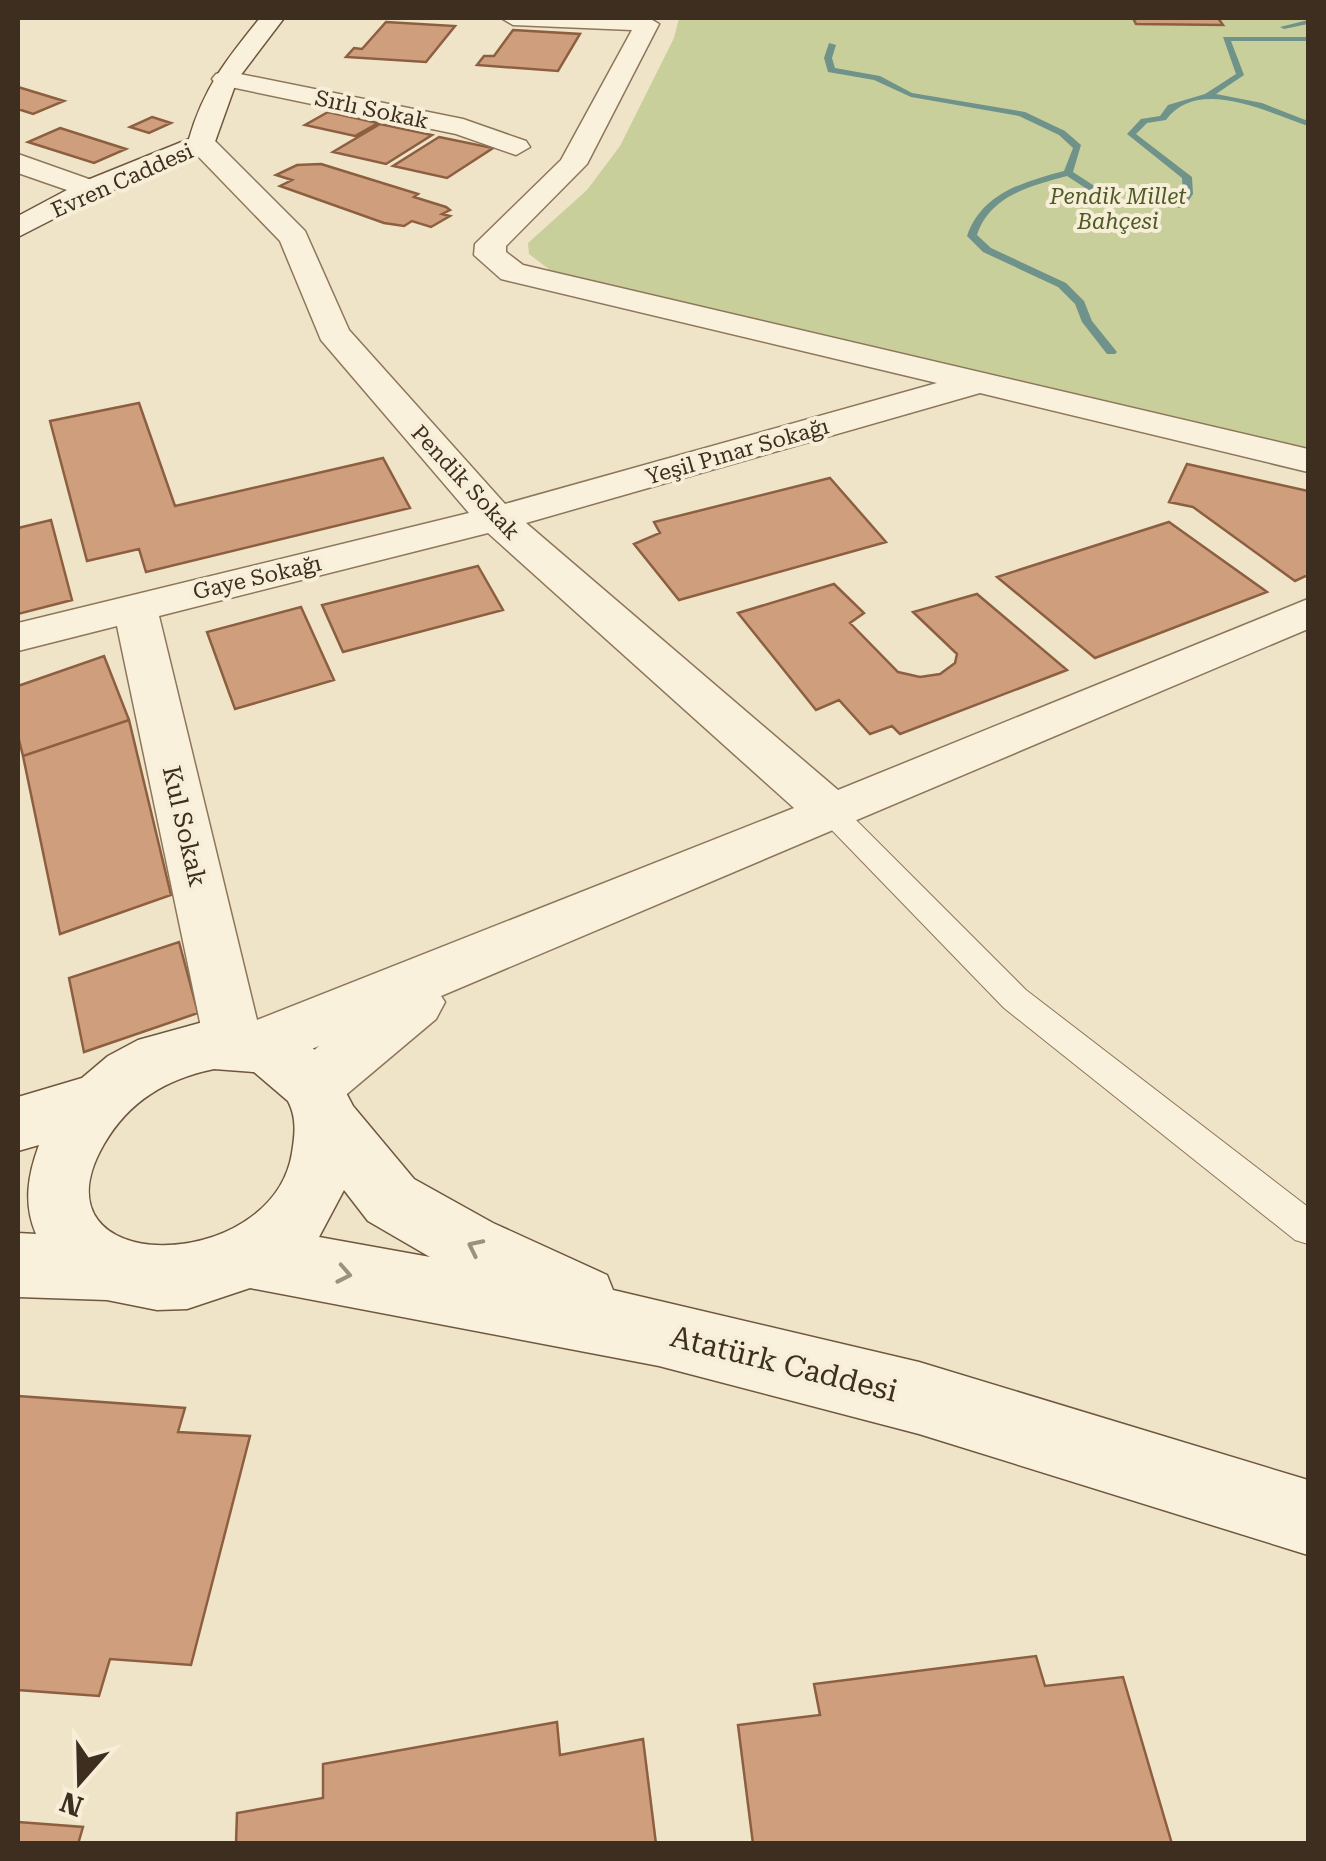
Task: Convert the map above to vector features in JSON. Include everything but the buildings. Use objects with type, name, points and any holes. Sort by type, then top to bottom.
[{"type":"street","name":"Evren Caddesi","points":[[18,228],[90,189],[202,144],[213,102],[224,79],[272,18]]},
{"type":"street","points":[[513,18],[647,21],[573,164],[490,244],[490,255],[498,264],[534,279],[1308,460]]},
{"type":"street","name":"Sırlı Sokak","points":[[224,79],[462,128],[516,147]]},
{"type":"street","name":"Pendik Sokak","points":[[202,144],[294,238],[333,333],[496,519],[832,813]]},
{"type":"street","points":[[18,163],[90,189]]},
{"type":"street","name":"Yeşil Pınar Sokağı","points":[[496,519],[977,383]]},
{"type":"street","name":"Gaye Sokağı","points":[[18,637],[496,519]]},
{"type":"street","name":"Kul Sokak","points":[[135,606],[244,1046]]},
{"type":"street","points":[[244,1046],[473,960],[1308,613]]},
{"type":"street","points":[[18,1265],[108,1268],[140,1278],[176,1279],[214,1272],[249,1256],[280,1234],[310,1197],[326,1157],[320,1103],[371,1036],[473,960]]},
{"type":"street","points":[[108,1268],[82,1250],[66,1225],[59,1196],[60,1166],[72,1136],[97,1100],[131,1072],[172,1052],[214,1044],[244,1046],[289,1062],[390,1200],[470,1245],[659,1332]]},
{"type":"street","points":[[18,1124],[97,1100]]},
{"type":"street","name":"Atatürk Caddesi","points":[[249,1256],[659,1332],[918,1398],[1308,1518]]},
{"type":"lane","points":[[832,813],[1015,999],[1308,1228]]},
{"type":"green space","name":"Pendik Millet Bahçesi","points":[[679,18],[1308,18],[1308,452],[550,270],[529,254],[528,243],[587,190],[620,146],[674,38]]},
{"type":"waterway","points":[[1284,27],[1308,22]]},
{"type":"waterway","points":[[1208,96],[1240,75],[1226,39],[1308,39]]},
{"type":"waterway","points":[[832,45],[828,58],[831,70],[877,78],[911,95],[1000,109],[1043,122],[1078,147],[1068,173]]},
{"type":"waterway","points":[[1181,206],[1188,194],[1187,177],[1131,134],[1144,121],[1163,118],[1171,107],[1208,96]]},
{"type":"waterway","points":[[1208,96],[1260,105],[1308,124]]},
{"type":"waterway","points":[[1068,173],[1116,204]]},
{"type":"waterway","points":[[1068,173],[1024,186],[996,200],[985,210],[972,236],[987,250],[1062,285],[1080,303],[1087,322],[1111,352]]}]
